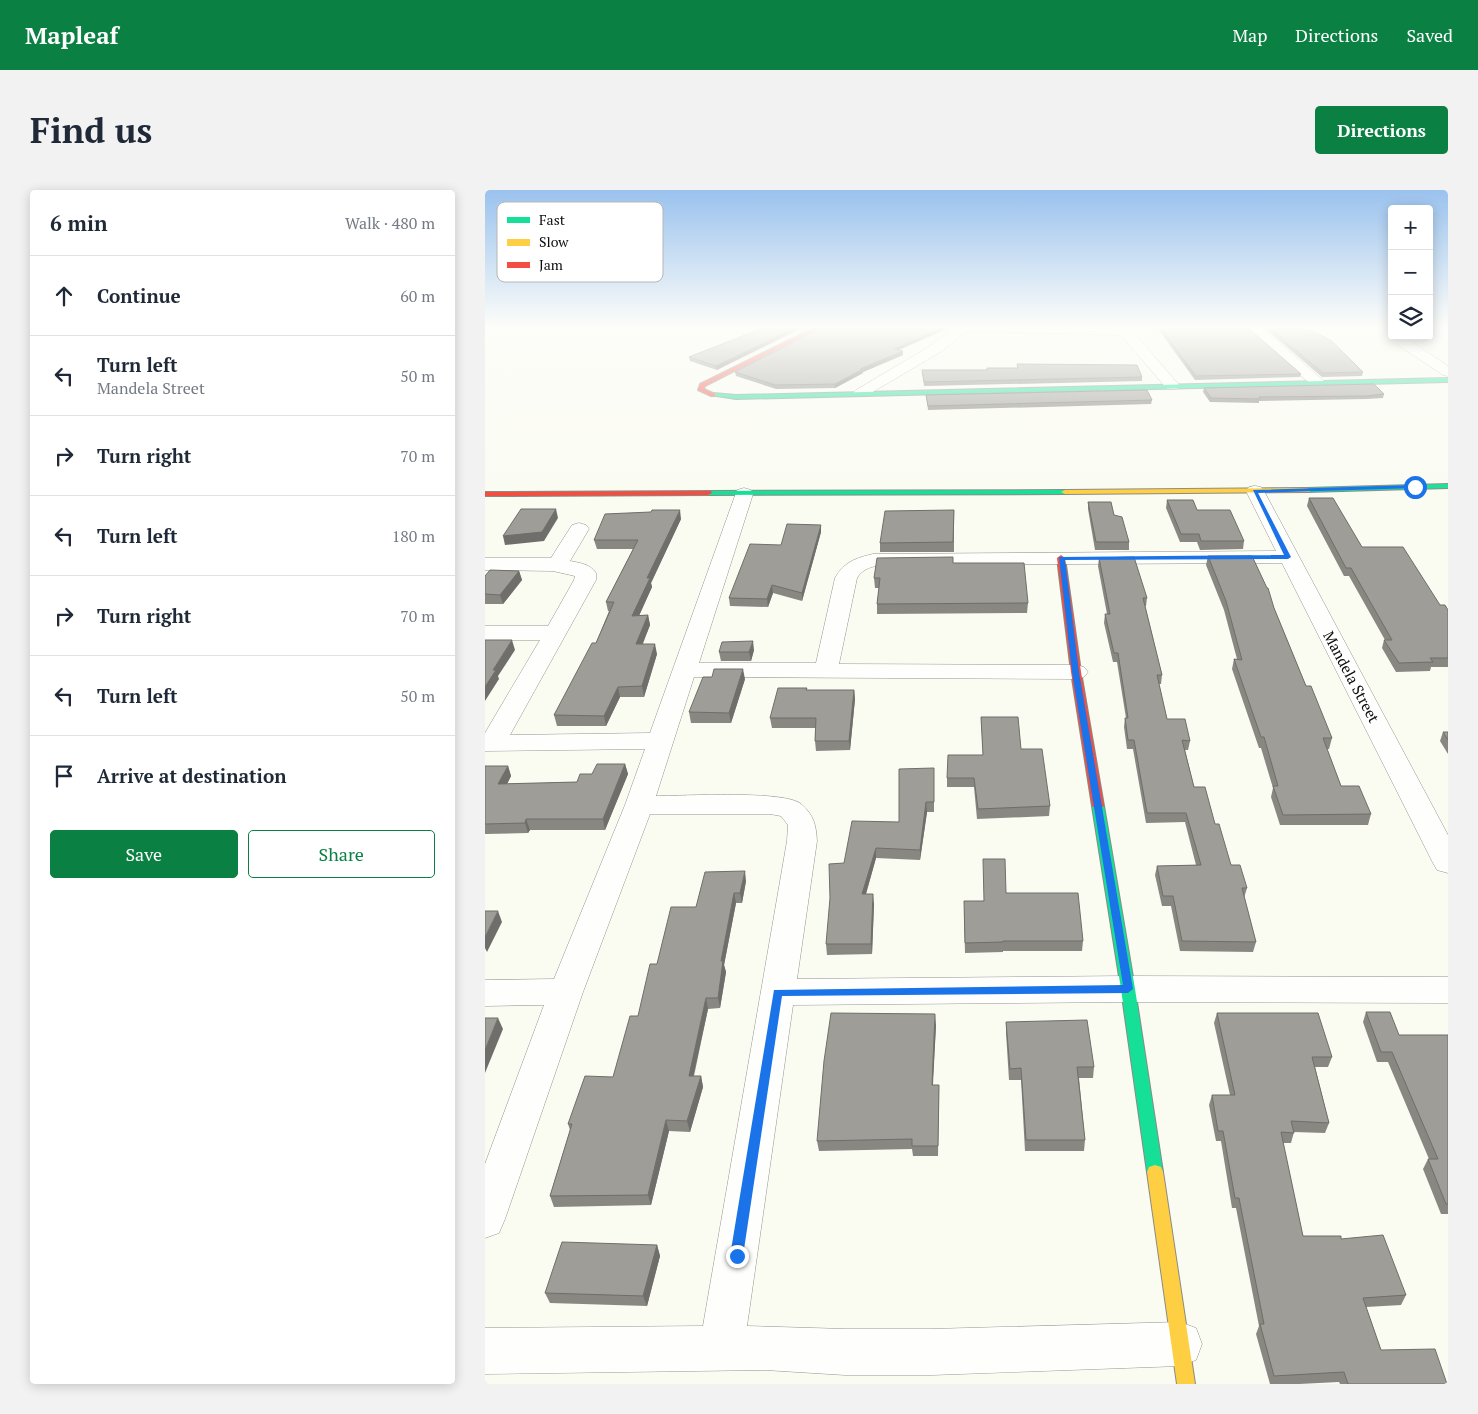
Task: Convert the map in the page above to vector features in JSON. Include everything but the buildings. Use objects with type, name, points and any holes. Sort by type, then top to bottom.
[{"type":"street","points":[[707,382],[701,390],[704,393],[722,397],[1373,382]]},
{"type":"street","points":[[861,393],[880,382]]},
{"type":"street","points":[[1169,382],[1173,386]]},
{"type":"street","points":[[485,494],[1255,491],[1448,486]]},
{"type":"street","points":[[1338,490],[1383,494],[1448,494]]},
{"type":"street","name":"Mandela Street","points":[[1255,491],[1448,863]]},
{"type":"street","points":[[485,1219],[566,992],[639,804],[686,670],[744,494]]},
{"type":"street","points":[[557,565],[579,529]]},
{"type":"street","points":[[826,670],[848,573],[857,566],[884,558],[1288,557]]},
{"type":"street","points":[[485,1351],[721,1348],[932,1352],[1183,1364],[1128,989],[1076,672],[1061,558]]},
{"type":"street","points":[[485,564],[572,566],[586,573],[585,580],[556,633],[489,743]]},
{"type":"street","points":[[485,633],[556,633]]},
{"type":"street","points":[[686,670],[1076,672]]},
{"type":"street","points":[[489,743],[661,742]]},
{"type":"street","points":[[639,804],[770,805],[790,809],[802,823],[803,832],[721,1348]]},
{"type":"street","points":[[778,992],[1128,989],[1448,990]]},
{"type":"street","points":[[485,992],[566,992]]},
{"type":"traffic: fast","points":[[713,395],[736,397],[1376,382]]},
{"type":"traffic: fast","points":[[1307,490],[1448,486]]},
{"type":"traffic: fast","points":[[708,493],[1065,492]]},
{"type":"traffic: fast","points":[[1098,806],[1155,1172]]},
{"type":"traffic: slow","points":[[1065,492],[1307,490]]},
{"type":"traffic: slow","points":[[1155,1172],[1186,1384]]},
{"type":"traffic: jam","points":[[709,382],[702,385],[701,390],[713,395]]},
{"type":"traffic: jam","points":[[485,494],[708,493]]},
{"type":"traffic: jam","points":[[1061,558],[1076,672],[1098,806]]},
{"type":"route","points":[[737,1256],[778,992],[1128,989],[1076,672],[1061,558],[1288,557],[1255,491],[1415,487]]}]
